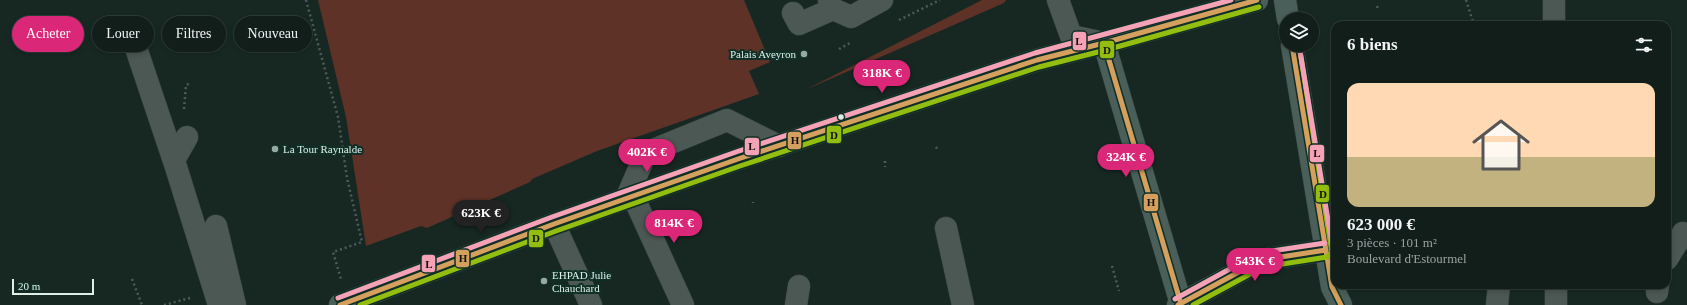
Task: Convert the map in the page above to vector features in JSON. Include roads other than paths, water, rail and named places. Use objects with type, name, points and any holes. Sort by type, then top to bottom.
[{"type":"main road","points":[[344,304],[554,224],[779,146],[1022,65],[1257,0]]},
{"type":"main road","points":[[1285,0],[1287,12]]},
{"type":"main road","points":[[1104,43],[1180,304],[1261,260],[1330,249]]},
{"type":"main road","points":[[1293,52],[1330,249],[1331,268]]},
{"type":"main road","points":[[1333,289],[1341,305]]},
{"type":"street","points":[[793,13],[799,24],[831,4],[851,17],[882,0]]},
{"type":"street","points":[[1058,0],[1071,36],[1104,43]]},
{"type":"street","points":[[1554,0],[1554,21]]},
{"type":"street","points":[[137,52],[174,160],[219,305]]},
{"type":"street","points":[[683,305],[630,198],[646,153],[727,120],[779,146]]},
{"type":"street","points":[[174,160],[187,137]]},
{"type":"street","points":[[554,224],[591,305]]},
{"type":"street","points":[[216,226],[235,305]]},
{"type":"street","points":[[946,228],[963,305]]},
{"type":"street","points":[[1497,305],[1499,289]]},
{"type":"street","points":[[1556,289],[1556,305]]},
{"type":"place","name":"Palais Aveyron","points":[[804,54]]},
{"type":"place","name":"La Tour Raynalde","points":[[275,149]]},
{"type":"place","name":"EHPAD Julie Chauchard","points":[[544,281]]}]
